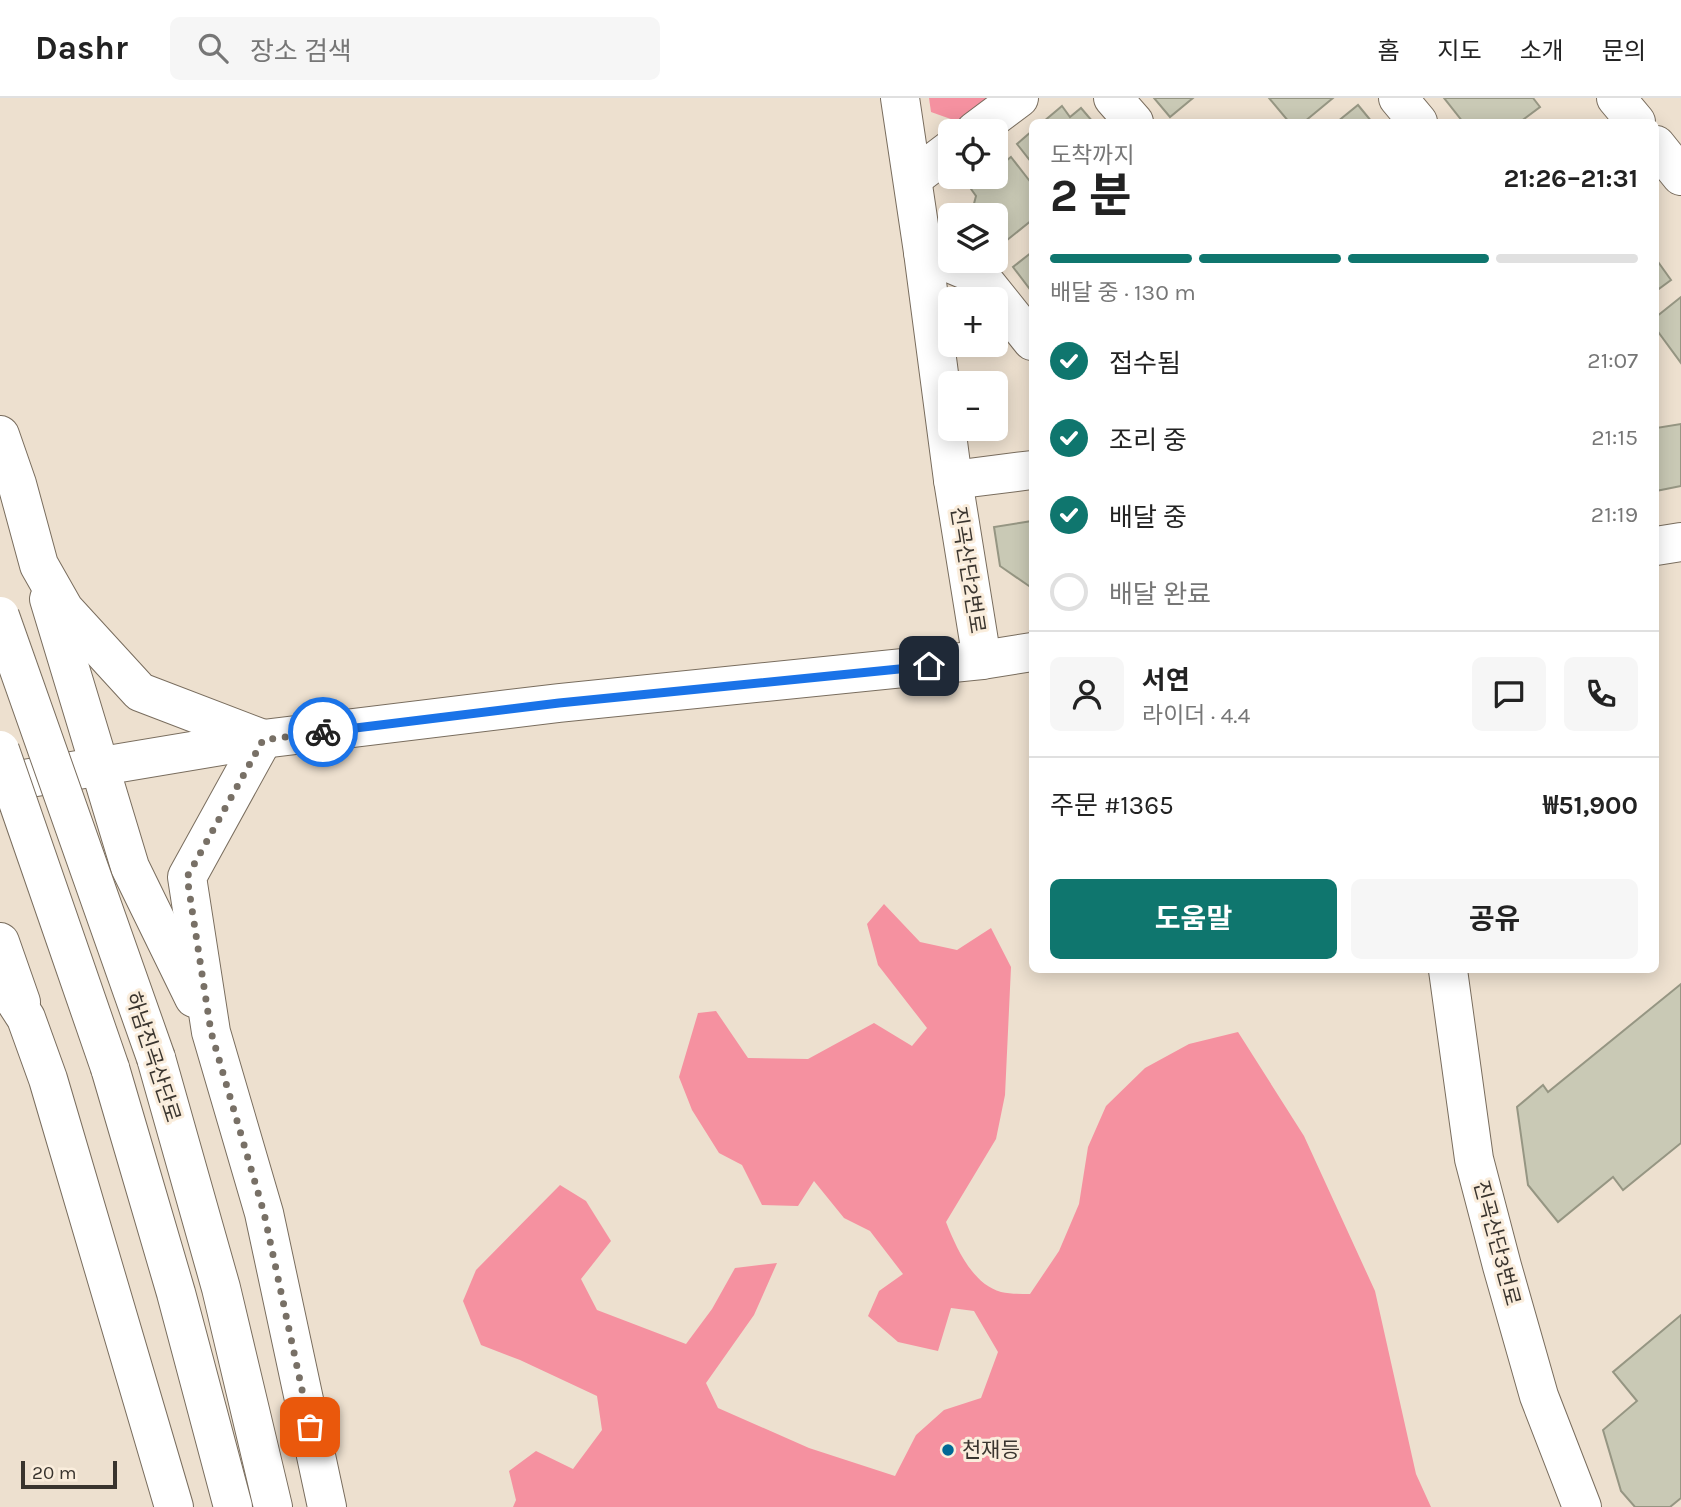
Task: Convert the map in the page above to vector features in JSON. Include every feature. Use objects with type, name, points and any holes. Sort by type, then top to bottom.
[{"type":"main road","name":"진곡산단2번로","points":[[900,98],[953,481],[982,660]]},
{"type":"main road","points":[[991,119],[1019,98]]},
{"type":"main road","points":[[1113,98],[1131,119]]},
{"type":"main road","points":[[1398,98],[1416,119]]},
{"type":"main road","points":[[1616,98],[1634,119]]},
{"type":"main road","points":[[1659,149],[1681,176]]},
{"type":"main road","points":[[913,178],[938,159]]},
{"type":"main road","points":[[923,252],[980,276],[1029,337]]},
{"type":"main road","points":[[0,436],[17,484],[130,867],[211,1032]]},
{"type":"main road","name":"진곡산단2번로","points":[[953,481],[1029,470]]},
{"type":"main road","points":[[1659,546],[1681,542]]},
{"type":"main road","points":[[39,565],[64,609],[140,692],[263,740]]},
{"type":"main road","name":"하남진곡산단로","points":[[0,616],[156,1058],[221,1288],[273,1507]]},
{"type":"main road","points":[[0,783],[263,740],[559,703],[982,660],[1029,652]]},
{"type":"main road","points":[[263,740],[187,877],[211,1032],[264,1213],[327,1507]]},
{"type":"main road","name":"하남진곡산단로","points":[[0,750],[110,1068],[176,1293],[233,1507]]},
{"type":"main road","points":[[0,942],[48,1079],[174,1507]]},
{"type":"main road","name":"진곡산단3번로","points":[[1448,973],[1474,1159],[1539,1396],[1582,1507]]},
{"type":"main road","points":[[0,978],[26,1018]]},
{"type":"shaded area","points":[[929,98],[991,98],[967,119],[951,119],[931,112]]},
{"type":"shaded area","points":[[884,904],[920,942],[957,950],[991,928],[1011,967],[1005,1095],[996,1139],[946,1222],[960,1253],[973,1273],[991,1288],[1001,1292],[1030,1294],[1059,1251],[1079,1204],[1088,1147],[1106,1106],[1145,1068],[1189,1044],[1238,1032],[1304,1136],[1375,1291],[1416,1474],[1431,1507],[513,1507],[516,1500],[509,1471],[536,1451],[573,1469],[602,1430],[597,1396],[481,1345],[463,1301],[476,1270],[560,1185],[586,1201],[611,1241],[581,1279],[597,1310],[686,1344],[712,1309],[735,1268],[777,1263],[754,1315],[706,1383],[718,1408],[809,1448],[895,1476],[916,1435],[944,1410],[981,1398],[998,1352],[974,1311],[951,1308],[938,1351],[898,1342],[868,1316],[879,1291],[903,1274],[870,1231],[844,1218],[814,1181],[798,1206],[762,1205],[742,1165],[719,1153],[692,1110],[679,1077],[698,1013],[716,1011],[748,1058],[808,1059],[874,1023],[912,1046],[927,1028],[878,965],[867,924]]},
{"type":"building","points":[[1154,98],[1193,98],[1170,117]]},
{"type":"building","points":[[1269,98],[1333,98],[1308,119],[1286,119]]},
{"type":"building","points":[[1444,98],[1533,98],[1540,107],[1524,119],[1461,119]]},
{"type":"building","points":[[1358,105],[1370,119],[1341,119]]},
{"type":"building","points":[[1062,106],[1070,117],[1081,108],[1090,119],[1047,119]]},
{"type":"building","points":[[1029,134],[1029,159],[1017,144]]},
{"type":"building","points":[[1011,157],[1029,180],[1029,222],[1008,239],[1008,203],[974,203],[976,196],[971,189],[1008,189],[1008,159]]},
{"type":"building","points":[[1029,254],[1029,288],[1013,267]]},
{"type":"building","points":[[1659,263],[1671,280],[1659,289]]},
{"type":"building","points":[[1681,297],[1681,363],[1659,333],[1659,315]]},
{"type":"building","points":[[1681,424],[1681,486],[1659,490],[1659,428]]},
{"type":"building","points":[[1029,521],[1029,586],[1000,566],[994,527]]},
{"type":"building","points":[[1681,984],[1681,1143],[1623,1190],[1613,1177],[1558,1222],[1528,1185],[1517,1107],[1543,1085],[1548,1092]]},
{"type":"building","points":[[1681,1315],[1681,1498],[1670,1507],[1635,1507],[1621,1491],[1603,1430],[1637,1401],[1613,1372]]},
{"type":"way so far","points":[[310,1427],[264,1213],[211,1032],[187,877],[263,740],[323,732]]},
{"type":"place","name":"천재등","points":[[948,1450]]},
{"type":"route","points":[[323,732],[559,703],[929,666]]}]
